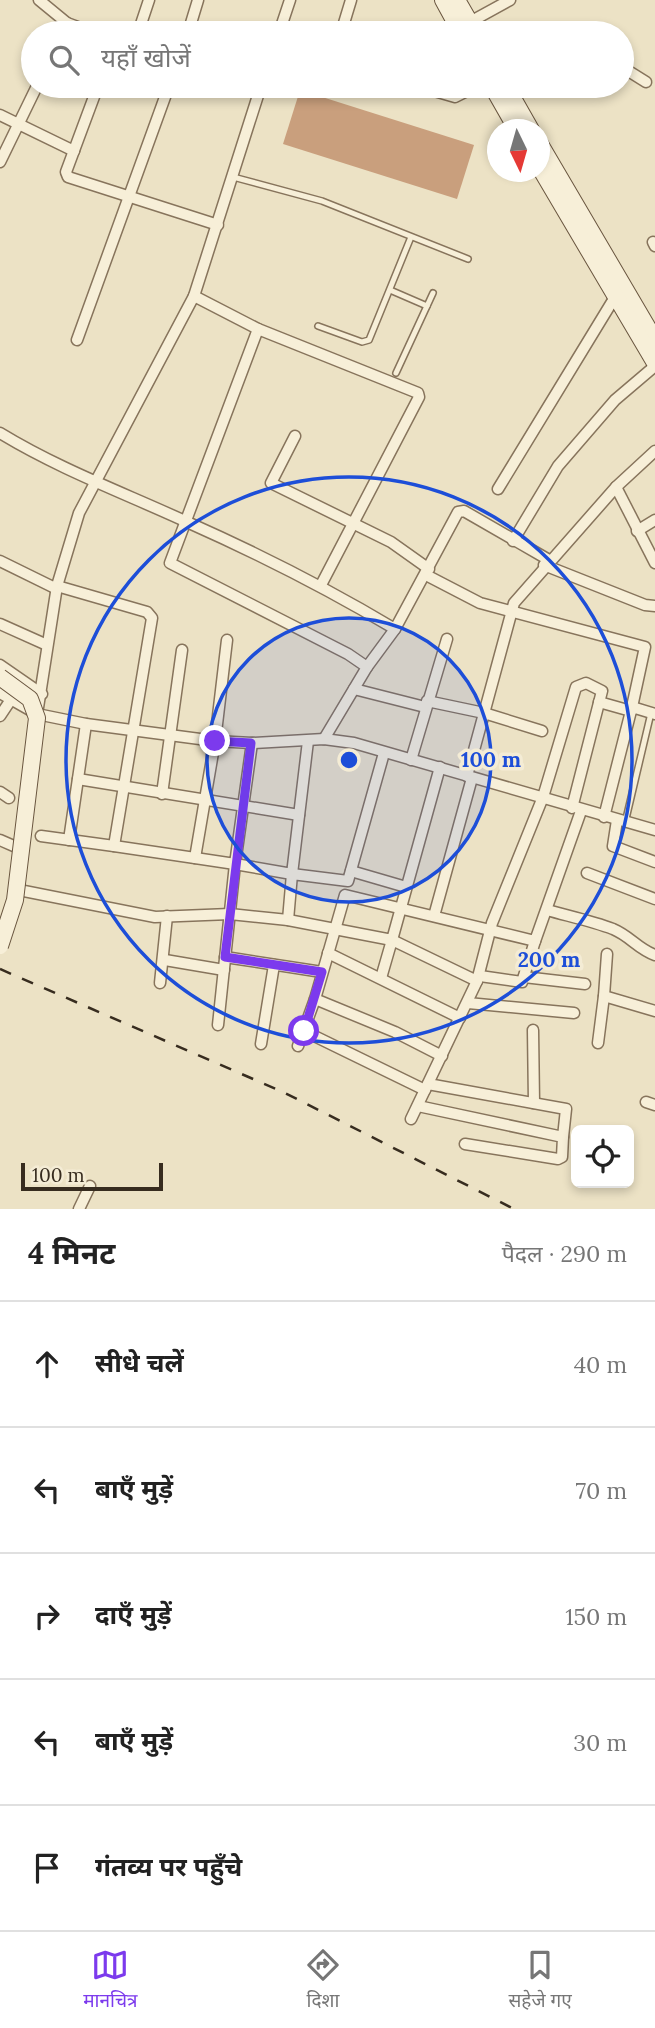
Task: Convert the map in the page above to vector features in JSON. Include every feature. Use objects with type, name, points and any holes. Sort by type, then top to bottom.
[{"type":"main road","points":[[443,0],[461,21]]},
{"type":"main road","points":[[457,0],[465,21]]},
{"type":"main road","points":[[499,98],[511,119]]},
{"type":"main road","points":[[513,98],[525,119]]},
{"type":"main road","points":[[550,161],[655,340]]},
{"type":"main road","points":[[548,182],[655,365]]},
{"type":"main road","points":[[0,677],[30,699],[37,718],[15,900],[0,946]]},
{"type":"street","points":[[39,0],[58,21]]},
{"type":"street","points":[[142,21],[149,0]]},
{"type":"street","points":[[192,21],[198,0]]},
{"type":"street","points":[[283,21],[290,0]]},
{"type":"street","points":[[345,21],[351,0]]},
{"type":"street","points":[[481,21],[510,0]]},
{"type":"street","points":[[634,74],[646,82]]},
{"type":"street","points":[[0,162],[31,98]]},
{"type":"street","points":[[94,98],[74,151],[68,177],[218,225]]},
{"type":"street","points":[[77,340],[164,98]]},
{"type":"street","points":[[37,714],[57,587],[79,513],[194,296],[257,98]]},
{"type":"street","points":[[0,116],[74,151]]},
{"type":"street","points":[[194,296],[258,329],[418,393],[419,397],[321,585]]},
{"type":"street","points":[[498,489],[615,297]]},
{"type":"street","points":[[258,329],[170,561],[172,565],[348,654],[367,667]]},
{"type":"street","points":[[513,541],[558,466],[615,400],[655,365]]},
{"type":"street","points":[[0,433],[93,483],[186,522],[321,585],[395,629]]},
{"type":"street","points":[[295,436],[271,484],[391,542],[428,572],[480,603],[645,647],[604,817]]},
{"type":"street","points":[[434,916],[510,613],[547,563],[617,487],[655,451]]},
{"type":"street","points":[[617,487],[655,563]]},
{"type":"street","points":[[324,739],[367,667],[395,629],[461,511],[547,563],[645,606],[655,606]]},
{"type":"street","points":[[637,531],[655,520]]},
{"type":"street","points":[[0,562],[57,587],[151,614],[114,846]]},
{"type":"street","points":[[0,624],[47,645]]},
{"type":"street","points":[[411,760],[447,639]]},
{"type":"street","points":[[195,858],[215,741],[227,640]]},
{"type":"street","points":[[162,794],[182,650]]},
{"type":"street","points":[[0,666],[41,694]]},
{"type":"street","points":[[24,891],[155,917],[230,914],[288,920],[392,940],[478,979],[520,983],[547,910],[576,809],[600,689],[586,684],[576,687],[543,797],[489,930],[478,979],[411,1119]]},
{"type":"street","points":[[354,690],[484,713],[542,731]]},
{"type":"street","points":[[0,693],[37,714],[86,724],[215,741],[251,743],[324,739],[440,767],[655,831]]},
{"type":"street","points":[[0,716],[10,701]]},
{"type":"street","points":[[599,702],[653,713]]},
{"type":"street","points":[[69,840],[86,724]]},
{"type":"street","points":[[288,920],[308,741]]},
{"type":"street","points":[[218,1025],[251,743]]},
{"type":"street","points":[[298,1046],[315,999],[384,753]]},
{"type":"street","points":[[381,978],[440,767]]},
{"type":"street","points":[[78,779],[299,815]]},
{"type":"street","points":[[621,821],[613,846],[655,862]]},
{"type":"street","points":[[41,836],[292,874],[350,876],[406,887]]},
{"type":"street","points":[[0,840],[16,847]]},
{"type":"street","points":[[587,873],[655,900]]},
{"type":"street","points":[[345,895],[535,941]]},
{"type":"street","points":[[547,910],[611,928],[635,940],[640,949],[655,955]]},
{"type":"street","points":[[160,983],[165,960],[167,916]]},
{"type":"street","points":[[328,953],[460,1018]]},
{"type":"street","points":[[598,1043],[607,954]]},
{"type":"street","points":[[225,957],[322,972]]},
{"type":"street","points":[[165,960],[224,970]]},
{"type":"street","points":[[261,1044],[274,965]]},
{"type":"street","points":[[524,977],[585,984]]},
{"type":"street","points":[[604,996],[655,1011]]},
{"type":"street","points":[[315,999],[395,1032],[442,1056]]},
{"type":"street","points":[[467,1003],[573,1013]]},
{"type":"street","points":[[533,1030],[534,1103]]},
{"type":"street","points":[[304,1031],[426,1087],[566,1109],[562,1157],[558,1159],[465,1144]]},
{"type":"street","points":[[418,1106],[563,1137]]},
{"type":"street","points":[[79,1209],[90,1186]]},
{"type":"lane","points":[[233,177],[322,201],[468,259]]},
{"type":"lane","points":[[318,326],[365,342],[371,337],[411,237]]},
{"type":"lane","points":[[390,290],[427,306]]},
{"type":"lane","points":[[396,373],[433,293]]},
{"type":"lane","points":[[621,821],[653,713]]},
{"type":"building","points":[[297,98],[325,98],[474,145],[457,199],[283,144]]},
{"type":"railway","points":[[0,969],[283,1092],[514,1209]]},
{"type":"route","points":[[215,741],[251,743],[225,957],[322,972],[304,1031]]}]
